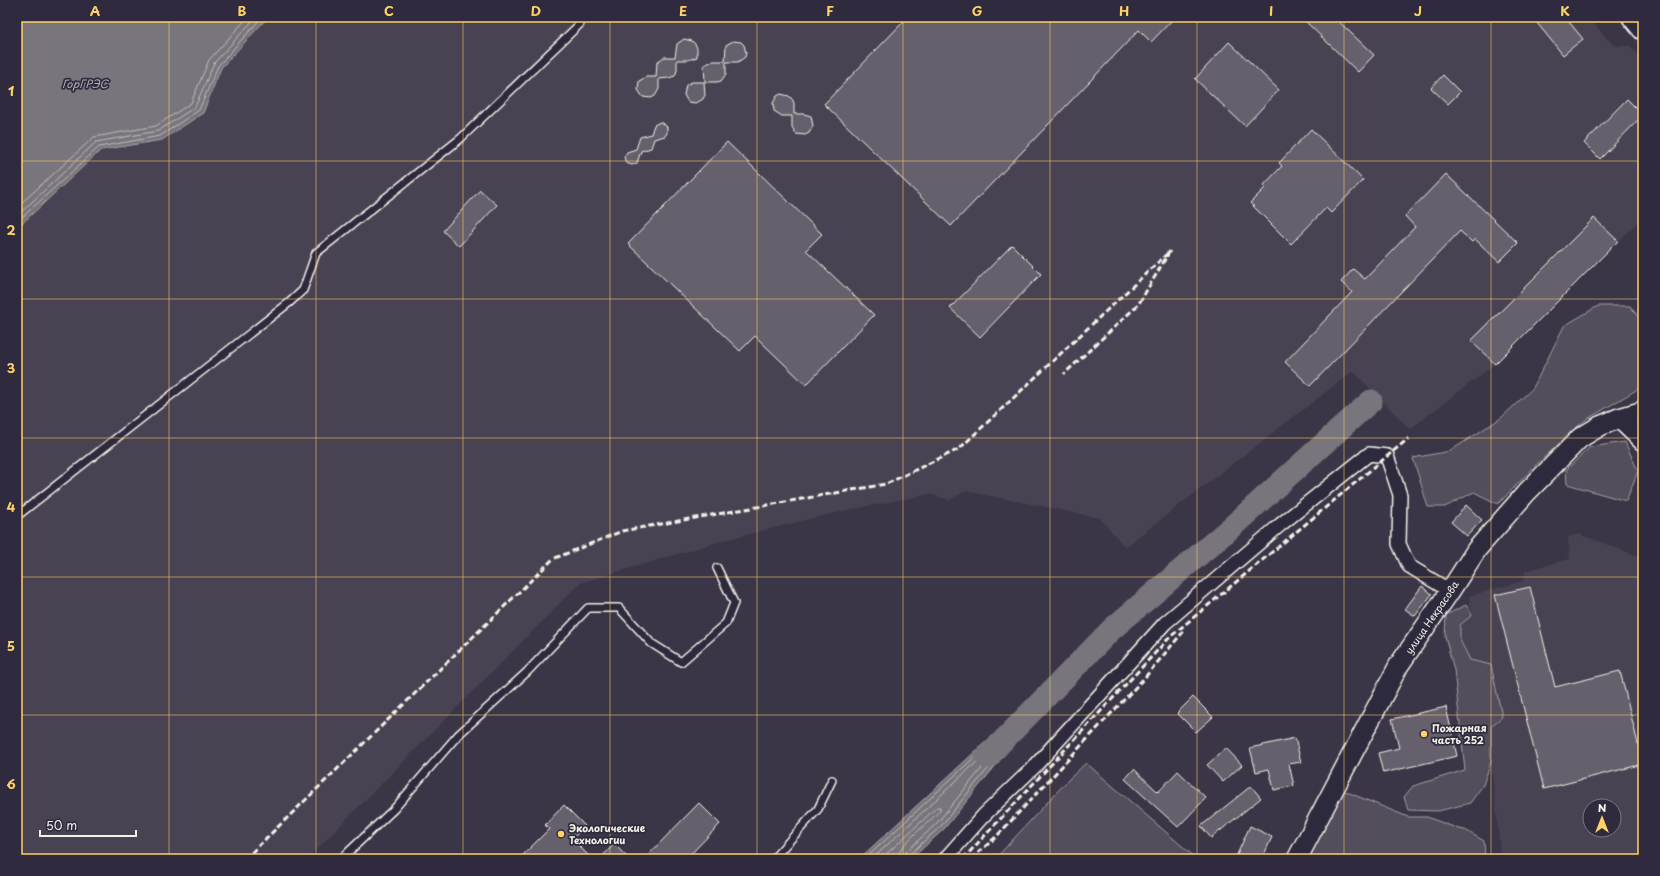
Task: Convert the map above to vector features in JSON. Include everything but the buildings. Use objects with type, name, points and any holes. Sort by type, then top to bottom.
[{"type":"main road","points":[[1633,17],[1643,29]]},
{"type":"street","name":"улица Некрасова","points":[[1297,859],[1399,665],[1450,591],[1477,548],[1532,487],[1580,438],[1600,426],[1643,411]]},
{"type":"street","points":[[1620,418],[1643,441]]},
{"type":"street","points":[[945,859],[984,816],[1036,766],[1165,623],[1280,525],[1369,454],[1387,456],[1400,495],[1399,544],[1409,566],[1450,591]]},
{"type":"lane","points":[[17,516],[290,302],[302,290],[316,253],[460,139],[580,24]]},
{"type":"lane","points":[[341,859],[394,809],[458,735],[527,672],[588,608],[618,608],[651,643],[681,662],[726,623],[734,603],[717,568]]},
{"type":"lane","points":[[773,859],[818,809],[832,780]]},
{"type":"shaded area","points":[[268,17],[1588,17],[1614,46],[1630,46],[1643,60],[1643,217],[1495,364],[1410,429],[1353,371],[1125,547],[1100,518],[966,491],[949,500],[930,494],[838,512],[725,540],[580,583],[307,859],[17,859],[17,228],[101,150],[162,140],[203,113],[221,68]]},
{"type":"shaded area","points":[[1598,306],[1630,306],[1643,323],[1643,386],[1584,421],[1537,464],[1498,504],[1474,492],[1445,507],[1428,507],[1413,458],[1450,451],[1501,418],[1533,388],[1564,326]]},
{"type":"shaded area","points":[[1625,442],[1638,471],[1626,501],[1567,484],[1566,470],[1590,447]]},
{"type":"shaded area","points":[[1579,534],[1640,557],[1643,578],[1643,859],[1500,859],[1490,753],[1491,726],[1470,660],[1460,640],[1460,625],[1472,615],[1469,596],[1523,581],[1525,571],[1570,559],[1568,537]]},
{"type":"shaded area","points":[[1466,605],[1472,615],[1460,625],[1460,640],[1470,660],[1491,665],[1502,717],[1491,726],[1491,762],[1483,785],[1470,803],[1438,811],[1408,810],[1404,797],[1413,786],[1465,770],[1454,670],[1445,636],[1446,615]]},
{"type":"shaded area","points":[[1086,763],[1197,859],[995,859],[1068,780]]},
{"type":"shaded area","points":[[1342,790],[1408,817],[1427,817],[1465,830],[1484,841],[1485,859],[1307,859]]},
{"type":"water","name":"ГорГРЭС","points":[[17,17],[268,17],[221,68],[203,113],[162,140],[101,150],[17,228]]},
{"type":"water","points":[[1004,729],[1014,743],[944,829],[911,859],[859,859],[992,736]]},
{"type":"waterway","points":[[987,757],[1112,629],[1235,524],[1371,401]]},
{"type":"railway","points":[[245,859],[553,559],[622,531],[886,484],[959,449],[1170,251],[1138,305],[1064,374]]},
{"type":"railway","points":[[963,859],[1170,637],[1409,438]]},
{"type":"railway","points":[[971,859],[996,837],[1146,676],[1183,632]]},
{"type":"place","name":"Пожарная часть 252","points":[[1424,734]]},
{"type":"place","name":"Экологические Технологии","points":[[561,834]]}]
